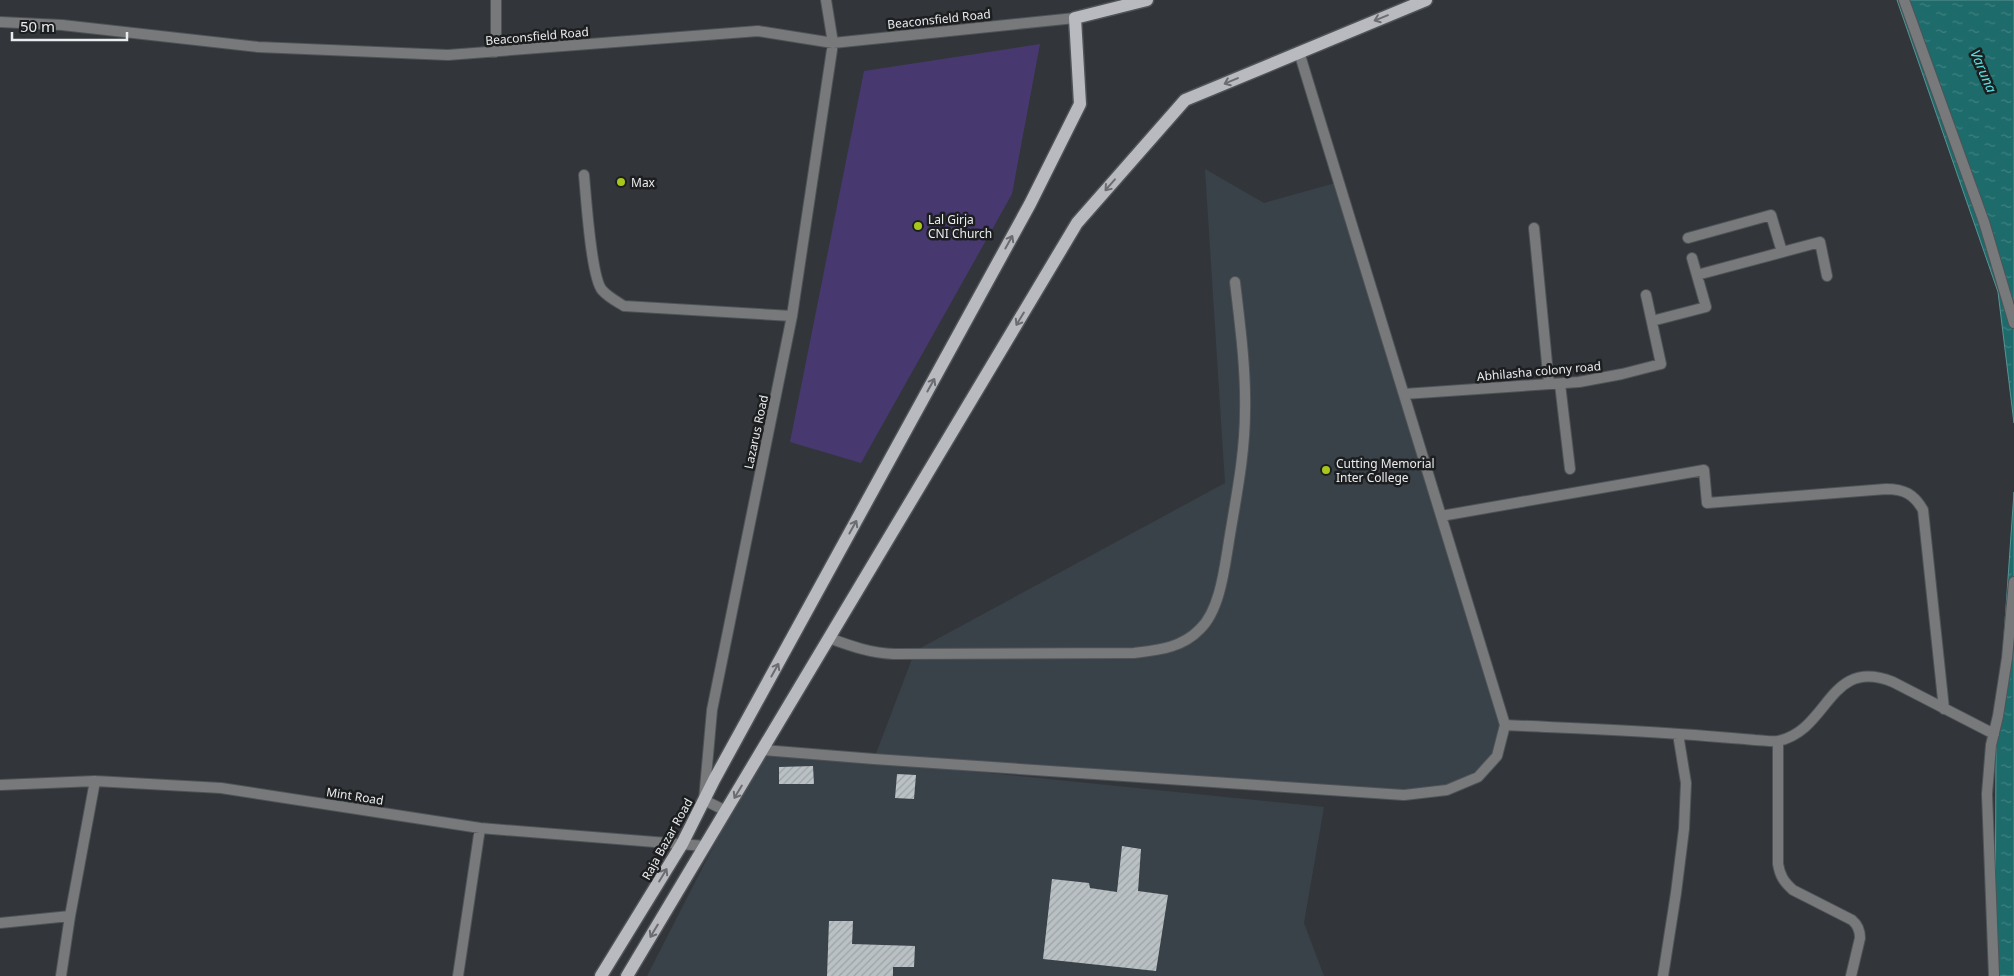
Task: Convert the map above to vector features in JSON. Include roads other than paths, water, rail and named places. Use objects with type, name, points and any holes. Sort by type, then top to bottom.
[{"type":"main road","points":[[1075,18],[1148,0]]},
{"type":"main road","points":[[627,976],[1077,223],[1185,100],[1426,0]]},
{"type":"main road","name":"Raja Bazar Road","points":[[601,976],[682,844],[704,800],[1030,204],[1080,104],[1075,18]]},
{"type":"street","points":[[496,0],[496,52]]},
{"type":"street","name":"Lazarus Road","points":[[704,800],[712,710],[792,316],[833,43],[826,0]]},
{"type":"street","points":[[1904,0],[1984,222],[2014,322]]},
{"type":"street","name":"Beaconsfield Road","points":[[0,22],[62,25],[258,47],[448,55],[758,31],[833,43],[1075,18]]},
{"type":"street","points":[[763,750],[884,760],[1404,795],[1447,790],[1478,777],[1497,756],[1505,725],[1299,52]]},
{"type":"street","points":[[584,175],[593,258],[600,289],[609,297],[624,306],[792,316]]},
{"type":"street","points":[[1688,238],[1770,215],[1782,252]]},
{"type":"street","points":[[1534,228],[1548,384]]},
{"type":"street","points":[[1697,275],[1820,242],[1827,276]]},
{"type":"street","points":[[1652,320],[1706,307],[1692,258]]},
{"type":"street","points":[[829,638],[876,654],[1134,653],[1162,650],[1185,642],[1202,628],[1212,612],[1222,581],[1240,476],[1245,404],[1244,359],[1235,282]]},
{"type":"street","name":"Abhilasha colony road","points":[[1404,394],[1580,382],[1661,364],[1646,295]]},
{"type":"street","points":[[1560,384],[1570,468]]},
{"type":"street","points":[[1441,516],[1704,470],[1707,503],[1899,489],[1918,500],[1923,510],[1944,709]]},
{"type":"street","points":[[1994,976],[1987,794],[1988,766],[2008,658],[2014,582]]},
{"type":"street","points":[[1505,725],[1778,741],[1793,735],[1805,727],[1827,704],[1838,689],[1856,677],[1879,676],[1994,734]]},
{"type":"street","points":[[1663,976],[1684,829],[1686,783],[1678,734]]},
{"type":"street","points":[[1778,741],[1778,864],[1780,874],[1785,883],[1793,890],[1856,923],[1860,932],[1860,938],[1851,976]]},
{"type":"street","points":[[61,976],[95,781]]},
{"type":"street","name":"Mint Road","points":[[0,785],[95,781],[222,788],[480,828],[705,846]]},
{"type":"street","points":[[704,800],[726,811]]},
{"type":"street","points":[[458,976],[480,828]]},
{"type":"street","points":[[0,923],[70,916]]},
{"type":"water","name":"Varuna","points":[[1897,0],[2014,0],[2014,423],[1998,292]]},
{"type":"water","points":[[2014,492],[2014,976],[1995,976],[1996,752]]},
{"type":"place","name":"Max","points":[[621,182]]},
{"type":"place","name":"Lal Girja CNI Church","points":[[918,226]]},
{"type":"place","name":"Cutting Memorial Inter College","points":[[1326,470]]}]
